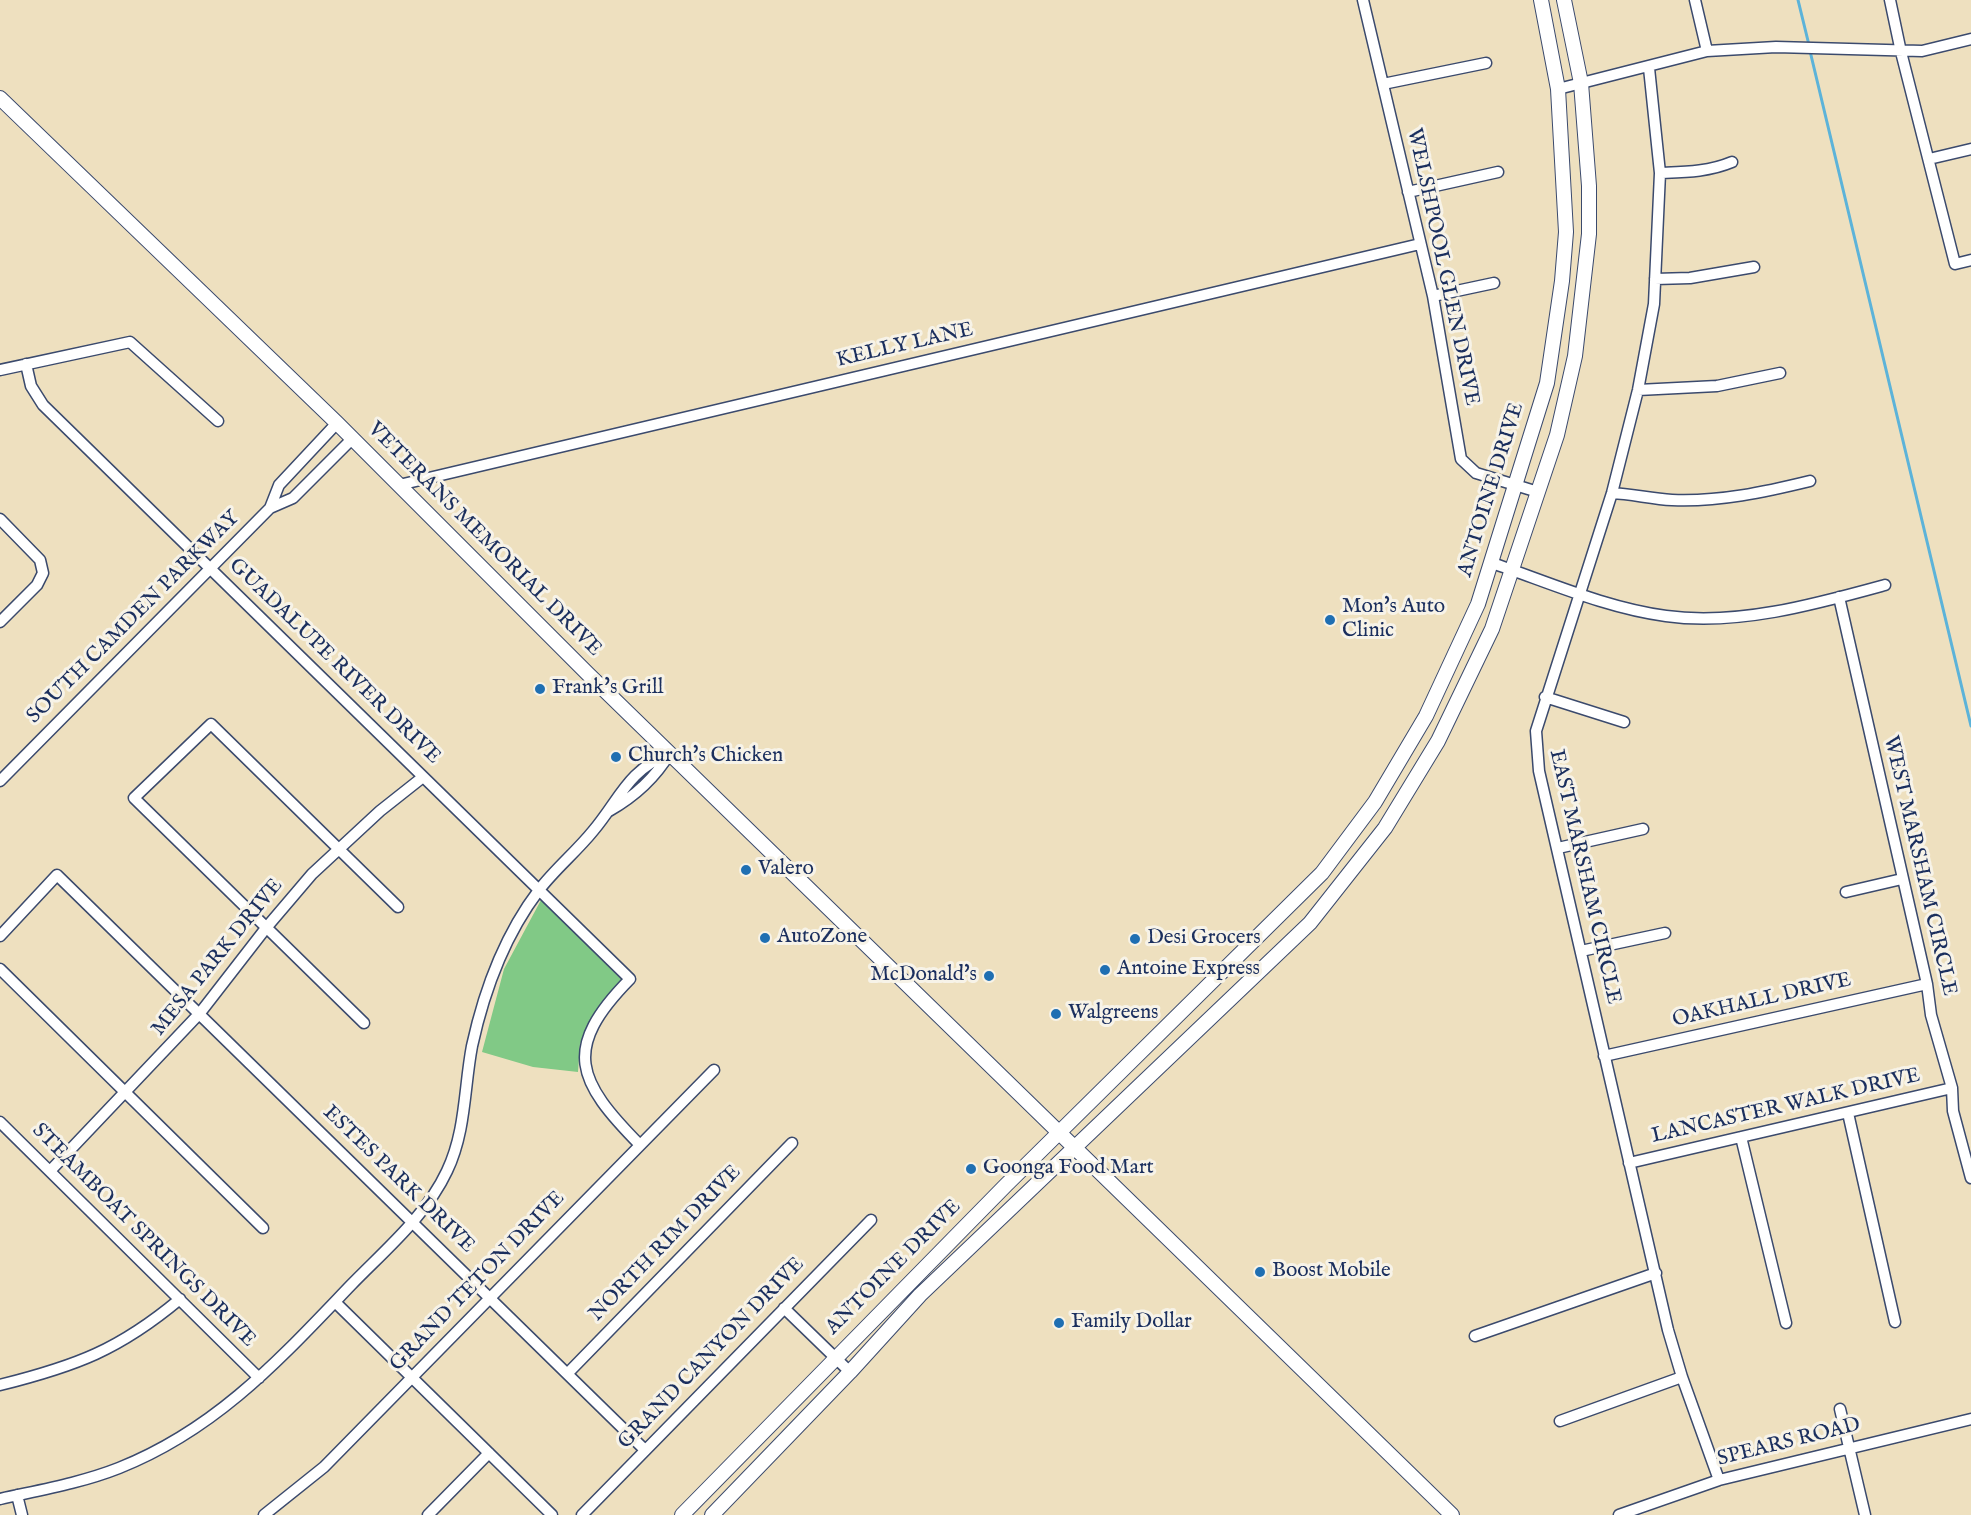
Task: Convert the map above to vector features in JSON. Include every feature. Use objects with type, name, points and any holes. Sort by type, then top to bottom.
[{"type":"main road","name":"ANTOINE DRIVE","points":[[682,1515],[835,1357],[1322,873],[1375,802],[1426,716],[1478,604],[1517,486],[1546,383],[1562,282],[1566,232],[1558,89],[1541,0]]},
{"type":"main road","name":"ANTOINE DRIVE","points":[[712,1515],[936,1279],[1074,1145],[1310,923],[1362,860],[1411,788],[1466,688],[1492,629],[1513,570],[1567,397],[1585,285],[1589,234],[1589,186],[1581,83],[1564,0]]},
{"type":"main road","name":"VETERANS MEMORIAL DRIVE","points":[[0,98],[257,349],[337,423],[670,753],[1452,1515]]},
{"type":"main road","points":[[1562,282],[1585,285]]},
{"type":"main road","points":[[924,1268],[936,1279]]},
{"type":"street","name":"WELSHPOOL GLEN DRIVE","points":[[1363,0],[1432,296],[1461,459],[1476,474],[1538,492]]},
{"type":"street","points":[[1695,0],[1707,51]]},
{"type":"street","points":[[1890,0],[1900,52],[1955,264],[1971,260]]},
{"type":"street","points":[[1558,89],[1648,68],[1707,51],[1776,47],[1900,52],[1922,51],[1971,39]]},
{"type":"street","points":[[1383,84],[1486,63]]},
{"type":"street","name":"EAST MARSHAM CIRCLE","points":[[1648,68],[1660,173],[1654,304],[1638,390],[1612,493],[1545,697],[1534,740],[1656,1273],[1682,1377],[1719,1480]]},
{"type":"street","points":[[1929,159],[1971,149]]},
{"type":"street","points":[[1660,173],[1698,172],[1716,169],[1732,162]]},
{"type":"street","points":[[1408,192],[1498,172]]},
{"type":"street","name":"KELLY LANE","points":[[399,485],[1420,244]]},
{"type":"street","points":[[1655,279],[1690,278],[1754,267]]},
{"type":"street","points":[[1432,296],[1494,283]]},
{"type":"street","points":[[0,370],[130,342],[218,421]]},
{"type":"street","name":"GUADALUPE RIVER DRIVE","points":[[26,364],[31,386],[37,399],[630,979],[601,1011],[591,1028],[587,1045],[587,1071],[600,1102],[640,1145]]},
{"type":"street","points":[[1638,390],[1717,386],[1780,373]]},
{"type":"street","name":"SOUTH CAMDEN PARKWAY","points":[[270,508],[279,484],[337,423]]},
{"type":"street","name":"SOUTH CAMDEN PARKWAY","points":[[0,781],[209,567],[270,508],[293,498],[352,439]]},
{"type":"street","points":[[1612,493],[1673,500],[1706,500],[1810,482]]},
{"type":"street","points":[[0,519],[39,560],[43,573],[37,585],[0,622]]},
{"type":"street","points":[[1492,563],[1579,594],[1643,612],[1690,618],[1736,616],[1839,597],[1886,585]]},
{"type":"street","name":"WEST MARSHAM CIRCLE","points":[[1839,597],[1927,984],[1931,1015],[1952,1088],[1953,1111],[1971,1178]]},
{"type":"street","points":[[1545,697],[1624,722]]},
{"type":"street","points":[[364,1023],[134,798],[211,724],[398,907]]},
{"type":"street","points":[[0,1499],[101,1474],[171,1444],[221,1411],[259,1378],[413,1221],[436,1192],[449,1168],[463,1122],[472,1046],[484,999],[505,945],[538,890],[608,811],[626,802],[646,784],[670,753]]},
{"type":"street","name":"MESA PARK DRIVE","points":[[50,1171],[126,1094],[200,1013],[266,928],[339,848],[423,777]]},
{"type":"street","points":[[1558,848],[1643,829]]},
{"type":"street","name":"ESTES PARK DRIVE","points":[[0,936],[57,875],[645,1450]]},
{"type":"street","points":[[1846,892],[1902,879]]},
{"type":"street","points":[[1581,951],[1665,933]]},
{"type":"street","points":[[0,969],[263,1228]]},
{"type":"street","name":"OAKHALL DRIVE","points":[[1605,1056],[1927,984]]},
{"type":"street","name":"GRAND TETON DRIVE","points":[[264,1515],[324,1467],[714,1070]]},
{"type":"street","name":"LANCASTER WALK DRIVE","points":[[1629,1163],[1952,1088]]},
{"type":"street","points":[[1848,1113],[1895,1322]]},
{"type":"street","name":"STEAMBOAT SPRINGS DRIVE","points":[[0,1122],[259,1378]]},
{"type":"street","points":[[1741,1137],[1786,1323]]},
{"type":"street","name":"NORTH RIM DRIVE","points":[[568,1373],[792,1143]]},
{"type":"street","name":"GRAND CANYON DRIVE","points":[[582,1515],[871,1220]]},
{"type":"street","points":[[1475,1336],[1656,1273]]},
{"type":"street","points":[[0,1385],[52,1372],[100,1354],[138,1332],[180,1299]]},
{"type":"street","points":[[334,1302],[552,1515]]},
{"type":"street","points":[[784,1308],[850,1372]]},
{"type":"street","points":[[1560,1421],[1682,1377]]},
{"type":"street","points":[[1840,1409],[1865,1515]]},
{"type":"street","name":"SPEARS ROAD","points":[[1619,1515],[1719,1480],[1971,1419]]},
{"type":"street","points":[[429,1515],[489,1453]]},
{"type":"street","points":[[17,1495],[22,1515]]},
{"type":"green space","points":[[541,900],[622,980],[602,1002],[580,1044],[578,1072],[533,1067],[482,1052],[504,969]]},
{"type":"waterway","points":[[1798,0],[1809,45]]},
{"type":"waterway","points":[[1810,51],[1971,726]]},
{"type":"place","name":"Mon's Auto Clinic","points":[[1330,620]]},
{"type":"place","name":"Frank's Grill","points":[[540,689]]},
{"type":"place","name":"Church's Chicken","points":[[616,757]]},
{"type":"place","name":"Valero","points":[[746,870]]},
{"type":"place","name":"AutoZone","points":[[765,938]]},
{"type":"place","name":"Desi Grocers","points":[[1135,939]]},
{"type":"place","name":"Antoine Express","points":[[1105,970]]},
{"type":"place","name":"McDonald's","points":[[989,976]]},
{"type":"place","name":"Walgreens","points":[[1056,1014]]},
{"type":"place","name":"Goonga Food Mart","points":[[971,1169]]},
{"type":"place","name":"Boost Mobile","points":[[1260,1272]]},
{"type":"place","name":"Family Dollar","points":[[1059,1323]]}]
